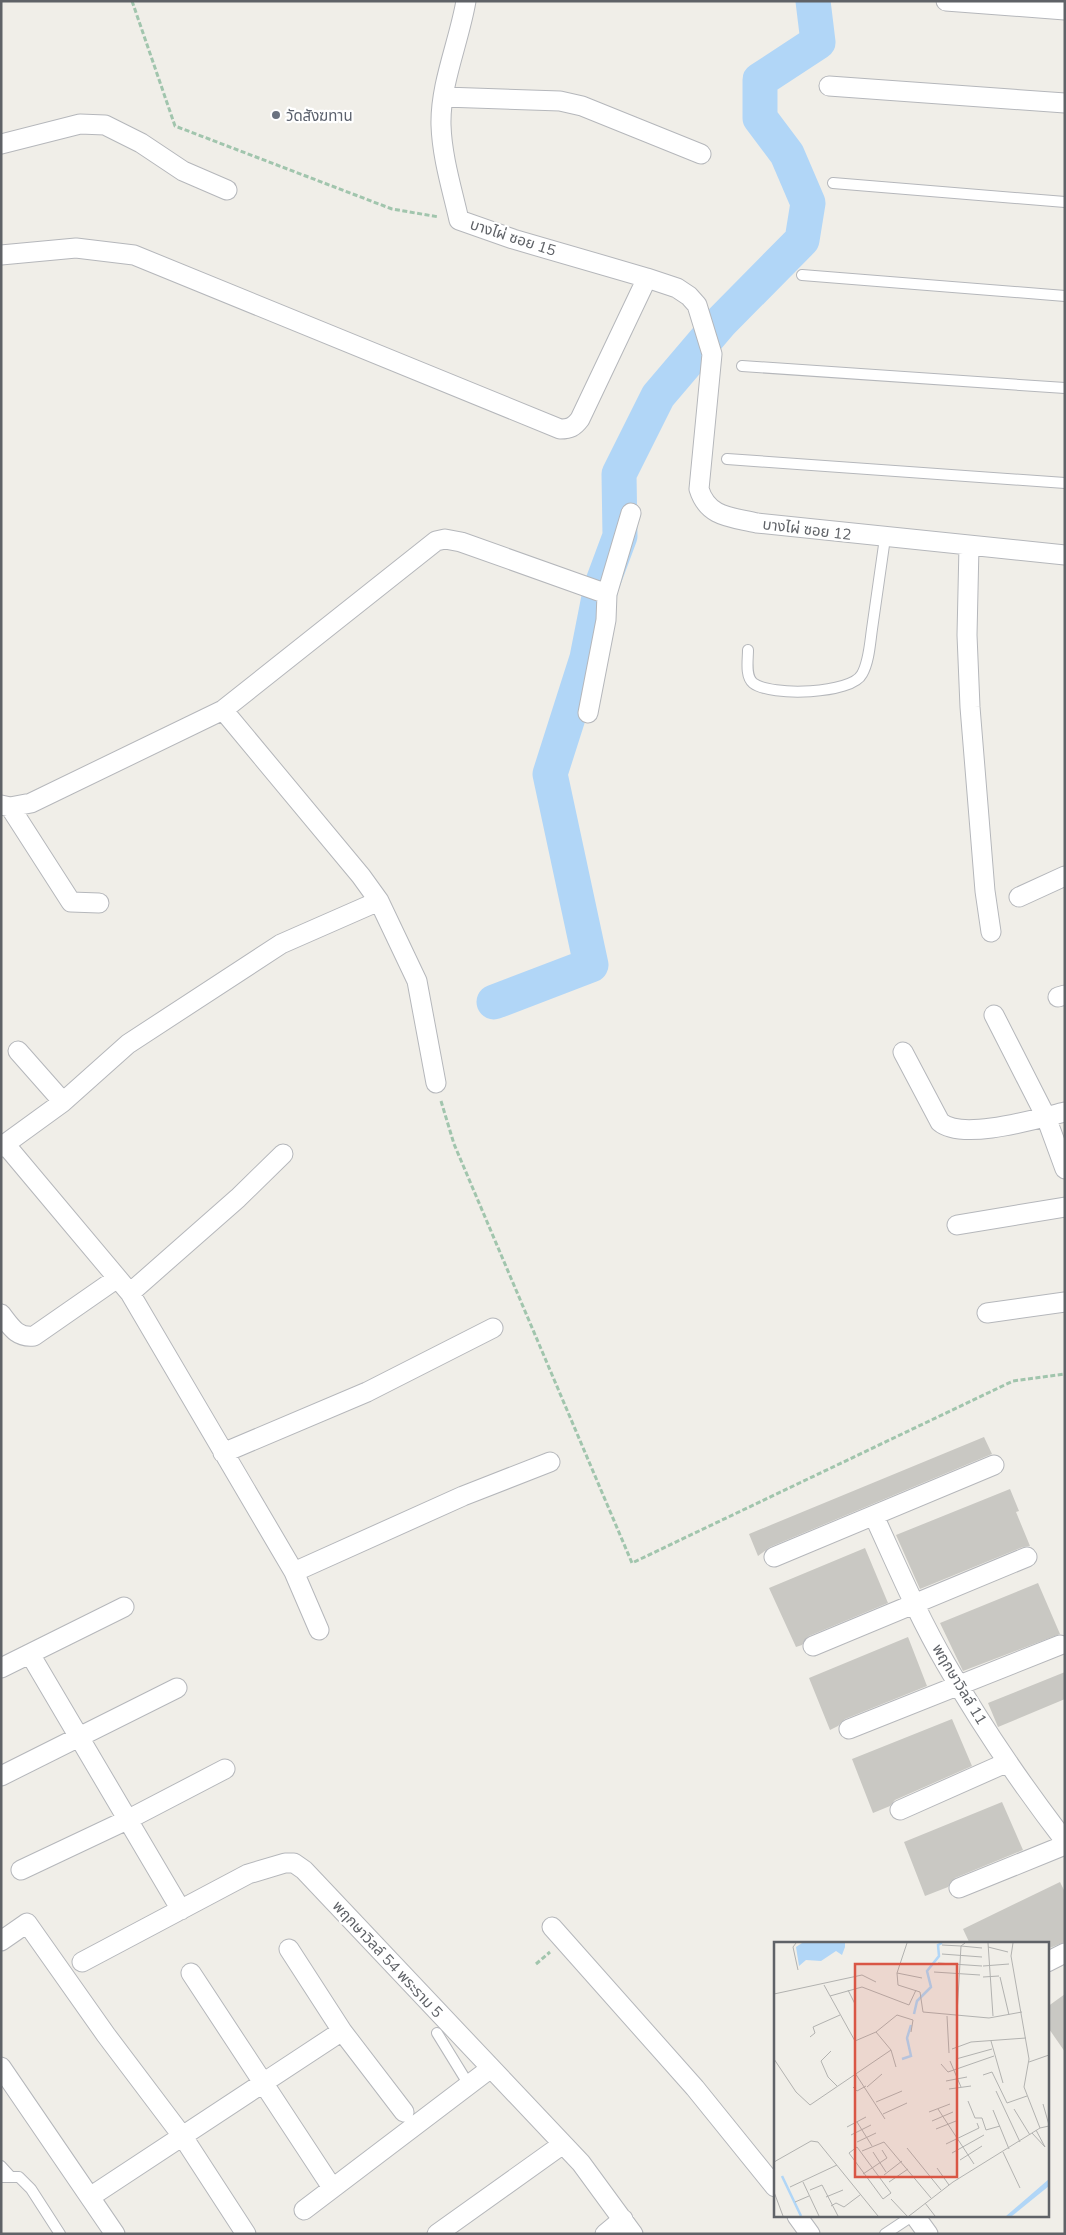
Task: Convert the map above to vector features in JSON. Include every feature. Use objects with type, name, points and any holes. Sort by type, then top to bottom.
[{"type":"street","name":"บางไผ่ ซอย 15","points":[[466,1],[444,97],[441,125],[444,152],[459,220],[512,239],[677,288],[689,296],[697,305],[712,354]]},
{"type":"street","points":[[946,1],[1065,10]]},
{"type":"street","points":[[829,86],[1065,103]]},
{"type":"street","points":[[444,97],[560,101],[582,106],[701,154]]},
{"type":"street","points":[[1,144],[80,124],[105,125],[141,143],[183,171],[227,190]]},
{"type":"street","points":[[1,255],[76,248],[134,255],[560,429],[568,429],[580,419],[647,278]]},
{"type":"street","name":"บางไผ่ ซอย 12","points":[[712,354],[699,489],[703,501],[712,510],[722,515],[757,524],[1065,555]]},
{"type":"street","points":[[588,713],[606,620],[598,591],[631,513]]},
{"type":"street","points":[[98,904],[71,902],[5,806],[31,803],[223,710],[436,541],[445,539],[461,542],[598,591]]},
{"type":"street","points":[[970,546],[967,635],[970,707],[985,891],[991,932]]},
{"type":"street","points":[[223,710],[361,876],[379,901],[417,981],[436,1083]]},
{"type":"street","points":[[1019,897],[1065,876]]},
{"type":"street","points":[[319,1630],[294,1572],[130,1293],[3,1146],[63,1102],[128,1044],[281,944],[379,901]]},
{"type":"street","points":[[994,1015],[1046,1117],[1065,1169]]},
{"type":"street","points":[[18,1051],[63,1102]]},
{"type":"street","points":[[903,1052],[940,1122],[946,1127],[976,1130],[1065,1112]]},
{"type":"street","points":[[130,1293],[238,1198],[283,1154]]},
{"type":"street","points":[[957,1225],[1065,1207]]},
{"type":"street","points":[[1,1314],[14,1330],[24,1337],[34,1336],[116,1279]]},
{"type":"street","points":[[987,1313],[1065,1302]]},
{"type":"street","points":[[223,1453],[367,1392],[493,1328]]},
{"type":"street","points":[[294,1572],[463,1496],[550,1462]]},
{"type":"street","points":[[774,1557],[994,1465]]},
{"type":"street","name":"พฤกษาวิลล์ 11","points":[[874,1516],[914,1603],[959,1686],[1008,1762],[1065,1841]]},
{"type":"street","points":[[813,1646],[1027,1557]]},
{"type":"street","points":[[1,1668],[124,1607]]},
{"type":"street","points":[[849,1729],[1060,1644]]},
{"type":"street","points":[[30,1654],[181,1910]]},
{"type":"street","points":[[1,1776],[177,1688]]},
{"type":"street","points":[[900,1810],[1008,1762]]},
{"type":"street","points":[[21,1870],[129,1819],[225,1769]]},
{"type":"street","points":[[959,1888],[1065,1845]]},
{"type":"street","name":"พฤกษาวิลล์ 54 พระราม 5","points":[[82,1962],[248,1874],[285,1863],[294,1864],[304,1870],[563,2144],[604,2191],[628,2227]]},
{"type":"street","points":[[1,1941],[27,1923],[106,2035],[183,2137],[246,2234]]},
{"type":"street","points":[[552,1927],[695,2088],[774,2187]]},
{"type":"street","points":[[289,1949],[342,2031],[404,2112]]},
{"type":"street","points":[[1048,1962],[1065,1953]]},
{"type":"street","points":[[191,1973],[262,2084],[329,2183]]},
{"type":"street","points":[[90,2197],[342,2031]]},
{"type":"street","points":[[1,2067],[115,2234]]},
{"type":"street","points":[[304,2210],[491,2068]]},
{"type":"street","points":[[438,2234],[563,2144]]},
{"type":"street","points":[[798,2218],[810,2234]]},
{"type":"street","points":[[916,2218],[928,2234]]},
{"type":"street","points":[[605,2234],[628,2227]]},
{"type":"lane","points":[[833,182],[1065,202]]},
{"type":"lane","points":[[802,276],[1065,296]]},
{"type":"lane","points":[[742,366],[1065,388]]},
{"type":"lane","points":[[727,458],[1065,483]]},
{"type":"lane","points":[[748,650],[748,675],[752,683],[761,687],[789,692],[829,690],[854,684],[862,674],[869,651],[886,538]]},
{"type":"lane","points":[[437,2032],[469,2085]]},
{"type":"lane","points":[[1,2166],[6,2177],[19,2177],[31,2189],[60,2234]]},
{"type":"lane","points":[[886,2234],[911,2218]]},
{"type":"path","points":[[132,1],[175,126],[392,209],[459,220]]},
{"type":"path","points":[[436,1083],[454,1144],[632,1563],[1013,1381],[1065,1374]]},
{"type":"building","points":[[984,1437],[992,1454],[770,1547],[758,1556],[749,1534]]},
{"type":"building","points":[[1010,1489],[1019,1511],[1016,1512],[1030,1546],[1023,1547],[920,1589],[896,1535]]},
{"type":"building","points":[[865,1548],[888,1603],[809,1636],[802,1645],[796,1647],[769,1588]]},
{"type":"building","points":[[1038,1583],[1060,1634],[963,1671],[940,1623]]},
{"type":"building","points":[[908,1637],[927,1686],[845,1719],[838,1726],[830,1730],[809,1678]]},
{"type":"building","points":[[1065,1672],[1065,1699],[998,1727],[988,1703]]},
{"type":"building","points":[[952,1719],[972,1766],[895,1800],[890,1806],[873,1813],[852,1759]]},
{"type":"building","points":[[1002,1802],[1023,1850],[955,1878],[948,1887],[925,1896],[904,1842]]},
{"type":"building","points":[[1060,1882],[1065,1892],[1065,1942],[1048,1949],[1048,1942],[969,1942],[963,1929]]},
{"type":"building","points":[[1065,1994],[1065,2052],[1048,2027],[1048,2006]]},
{"type":"waterway","points":[[494,1002],[591,965],[550,774],[587,658],[601,587],[620,536],[619,474],[658,396],[721,322],[802,240],[808,203],[787,154],[760,118],[760,80],[818,42],[813,1]]},
{"type":"place","name":"วัดสังฆทาน","points":[[276,115]]}]
